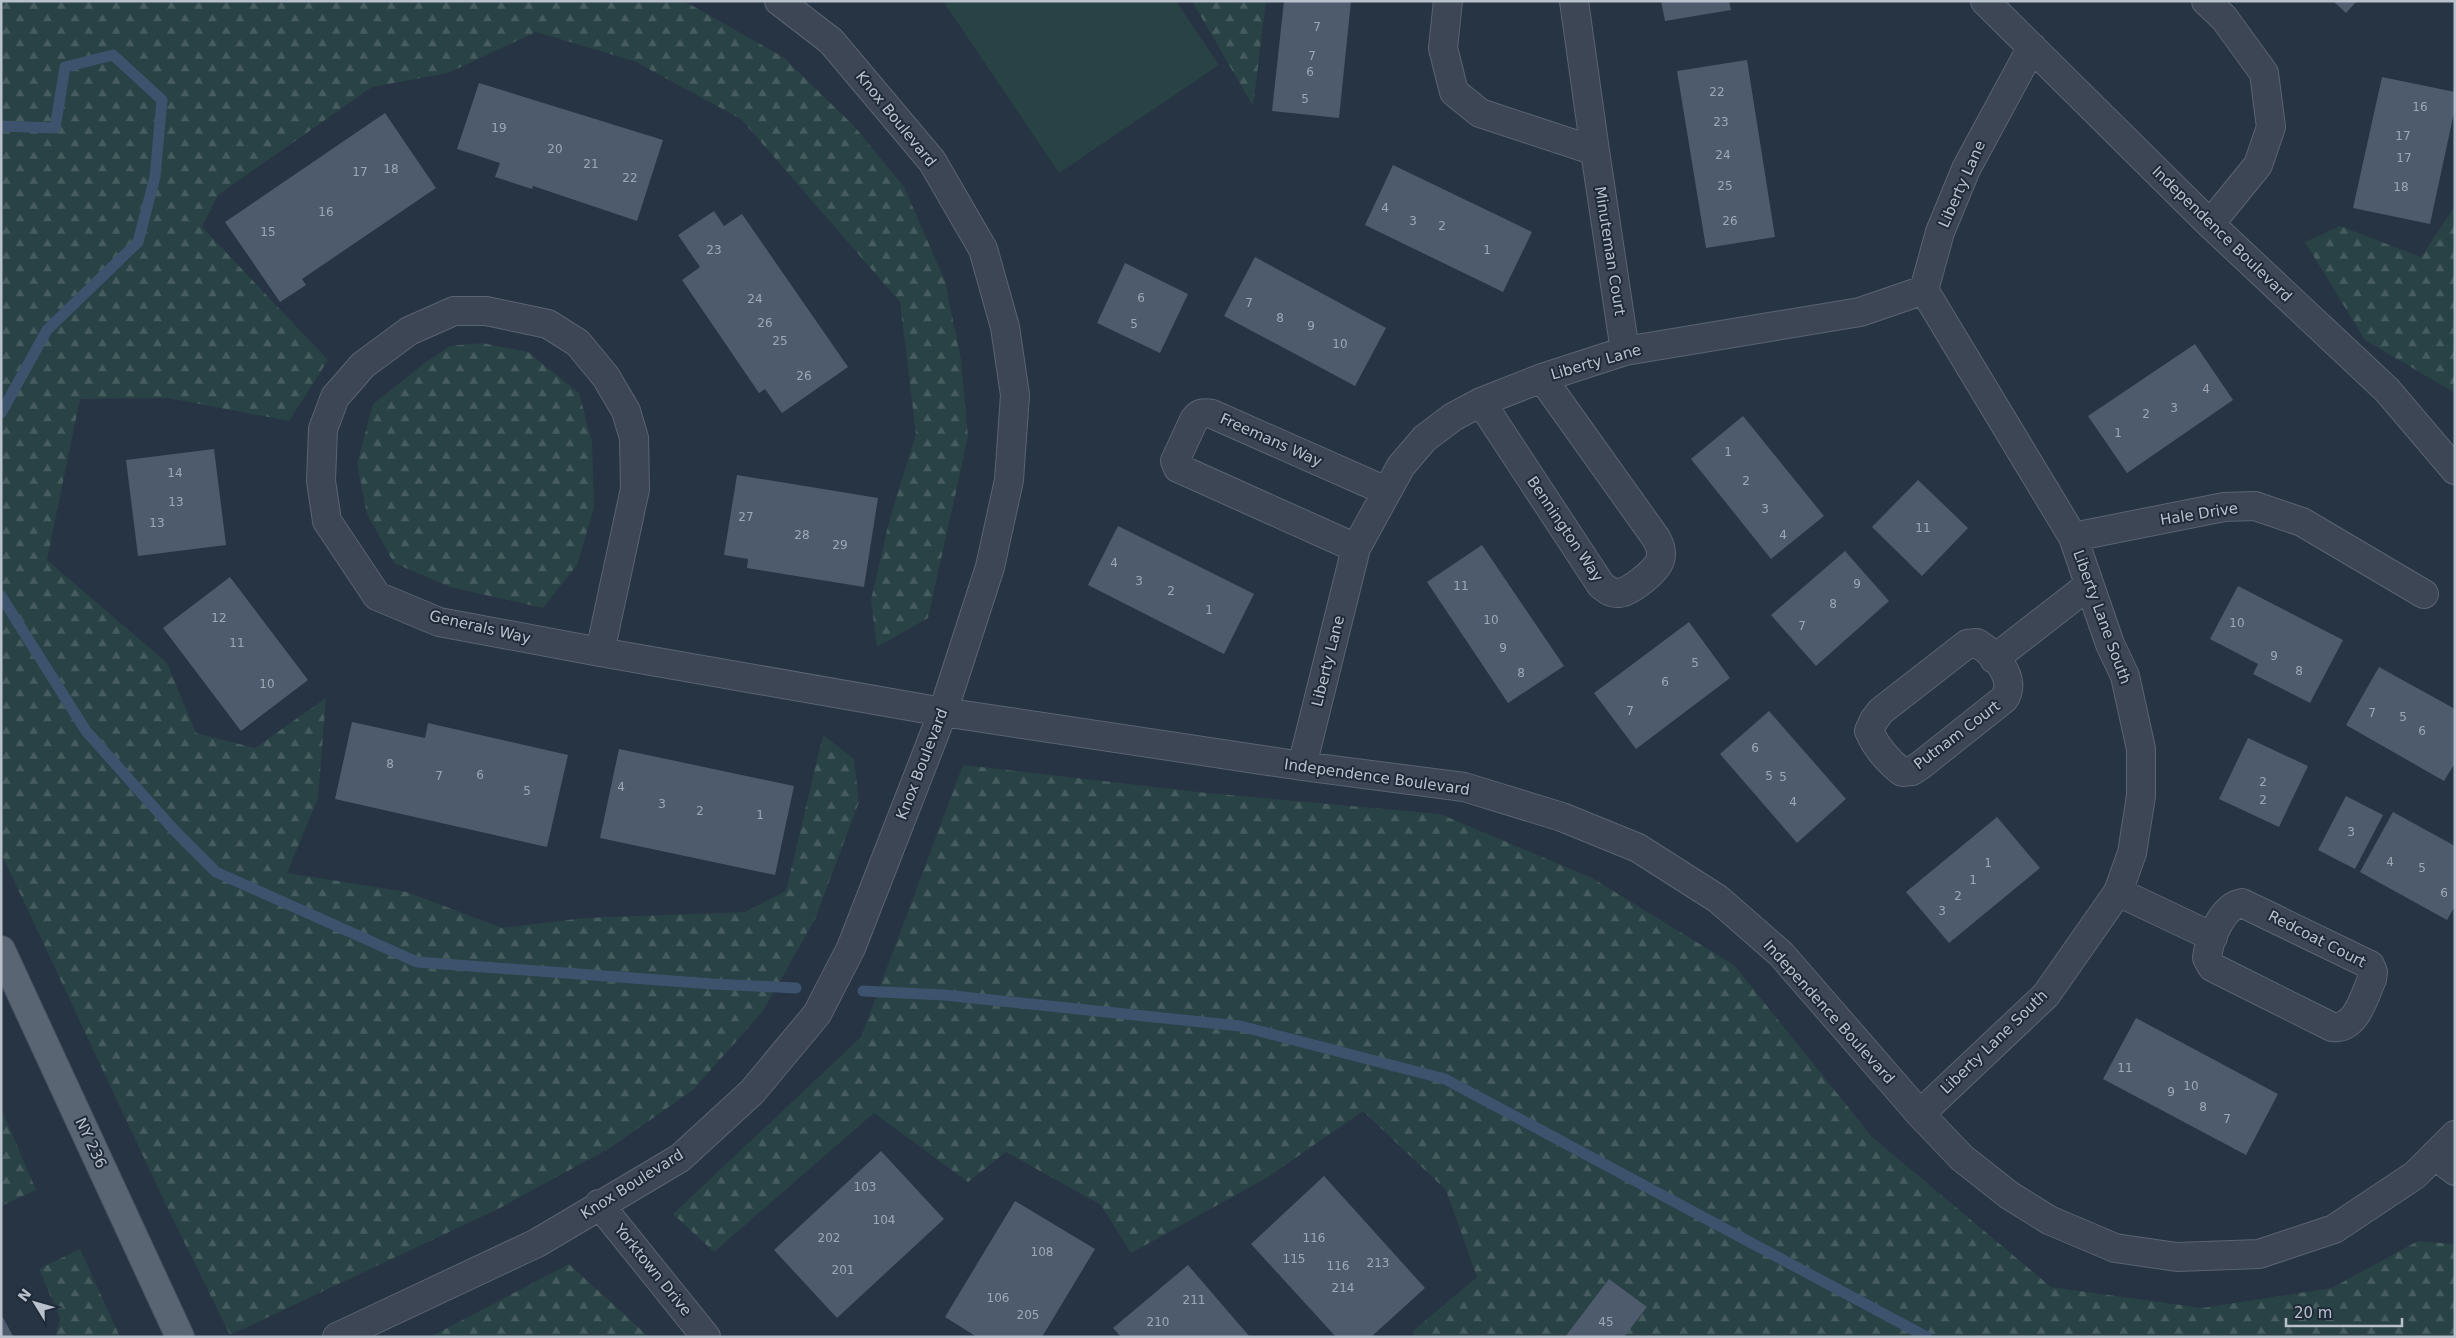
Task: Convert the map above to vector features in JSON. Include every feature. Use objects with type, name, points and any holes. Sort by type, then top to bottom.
[{"type":"main road","name":"NY 236","points":[[1,950],[180,1337]]},
{"type":"street","name":"Knox Boulevard","points":[[338,1337],[538,1243],[599,1204],[680,1158],[752,1092],[817,1014],[850,948],[943,712],[990,567],[1009,480],[1015,396],[1005,327],[983,249],[932,161],[831,41],[779,1]]},
{"type":"street","points":[[1448,1],[1443,48],[1454,92],[1480,113],[1595,150]]},
{"type":"street","name":"Minuteman Court","points":[[1574,1],[1625,351]]},
{"type":"street","name":"Independence Boulevard","points":[[1985,1],[2210,224],[2386,390],[2455,470]]},
{"type":"street","points":[[2206,1],[2224,18],[2264,73],[2271,127],[2258,165],[2210,224]]},
{"type":"street","name":"Liberty Lane","points":[[1302,766],[1356,548],[1401,466],[1425,438],[1453,417],[1481,402],[1542,378],[1625,351],[1860,312],[1924,290],[1940,232],[1966,169],[2032,47]]},
{"type":"street","name":"Liberty Lane South","points":[[1920,1114],[2046,994],[2118,892],[2132,852],[2140,805],[2141,749],[2125,676],[2110,644],[2074,538],[1924,290]]},
{"type":"street","name":"Generals Way","points":[[600,652],[636,488],[634,438],[626,411],[606,377],[578,343],[548,324],[486,311],[454,311],[409,331],[363,365],[335,397],[324,429],[322,481],[327,521],[377,596],[439,622],[600,652],[943,712]]},
{"type":"street","name":"Bennington Way","points":[[1481,402],[1601,585],[1609,592],[1619,593],[1628,591],[1655,570],[1660,560],[1661,548],[1542,378]]},
{"type":"street","name":"Freemans Way","points":[[1356,548],[1178,468],[1175,460],[1194,420],[1197,415],[1204,412],[1212,414],[1386,491]]},
{"type":"street","name":"Hale Drive","points":[[2074,538],[2224,507],[2255,506],[2302,522],[2424,594]]},
{"type":"street","points":[[1994,659],[2089,585]]},
{"type":"street","name":"Putnam Court","points":[[1978,643],[1994,659],[2010,681],[2009,692],[2004,699],[1912,771],[1902,772],[1893,765],[1873,741],[1869,731],[1881,711],[1967,644],[1978,643]]},
{"type":"street","name":"Independence Boulevard","points":[[943,712],[1302,766],[1464,787],[1562,817],[1638,848],[1718,899],[1781,954],[1920,1114],[1962,1158],[2009,1195],[2049,1220],[2115,1248],[2177,1257],[2258,1254],[2334,1229],[2415,1176],[2445,1163],[2455,1134]]},
{"type":"street","points":[[2118,892],[2213,937]]},
{"type":"street","name":"Redcoat Court","points":[[2242,903],[2363,960],[2370,965],[2373,972],[2372,979],[2353,1019],[2341,1028],[2332,1027],[2212,967],[2206,958],[2213,937],[2228,909],[2234,904],[2242,903]]},
{"type":"street","name":"Yorktown Drive","points":[[599,1204],[706,1337]]},
{"type":"green space","points":[[1,1],[681,1],[783,57],[854,126],[904,187],[945,281],[961,360],[968,437],[928,618],[877,647],[871,600],[890,518],[916,434],[900,302],[741,119],[634,61],[536,32],[448,73],[372,87],[218,195],[202,227],[328,360],[289,421],[168,398],[80,399],[47,560],[167,663],[196,733],[255,748],[326,698],[318,798],[287,873],[407,892],[502,928],[585,918],[745,912],[786,891],[823,735],[854,759],[859,802],[815,919],[763,1011],[693,1090],[610,1148],[496,1210],[230,1335],[167,1207],[1,853]]},
{"type":"green space","points":[[943,1],[1176,1],[1219,65],[1059,173]]},
{"type":"green space","points":[[1192,1],[1266,1],[1253,106]]},
{"type":"green space","points":[[2455,206],[2455,393],[2365,340],[2305,242],[2340,226],[2421,257]]},
{"type":"green space","points":[[482,343],[528,352],[579,393],[592,442],[594,508],[577,565],[543,608],[450,587],[394,563],[367,514],[357,464],[373,404],[426,362],[450,346]]},
{"type":"green space","points":[[963,765],[1207,793],[1440,814],[1592,878],[1734,965],[1872,1137],[2051,1287],[2202,1308],[2332,1288],[2418,1241],[2455,1244],[2455,1337],[1414,1337],[1413,1331],[1477,1277],[1446,1190],[1363,1111],[1268,1177],[1131,1253],[1101,1205],[1006,1152],[968,1182],[874,1113],[714,1252],[673,1214],[861,1037]]},
{"type":"green space","points":[[1,1108],[36,1190],[1,1206]]},
{"type":"green space","points":[[80,1249],[120,1337],[55,1337],[60,1318],[39,1269]]},
{"type":"green space","points":[[569,1264],[649,1337],[430,1337]]},
{"type":"building","points":[[1284,1],[1351,1],[1339,118],[1272,111]]},
{"type":"building","points":[[1661,1],[1729,1],[1731,10],[1665,21]]},
{"type":"building","points":[[2333,1],[2357,1],[2346,13]]},
{"type":"building","points":[[1747,60],[1775,237],[1706,248],[1677,71]]},
{"type":"building","points":[[2382,77],[2455,92],[2455,108],[2430,224],[2353,208]]},
{"type":"building","points":[[479,83],[663,140],[637,221],[533,186],[532,189],[495,177],[500,163],[457,149]]},
{"type":"building","points":[[385,113],[436,188],[302,279],[306,285],[280,302],[225,222]]},
{"type":"building","points":[[1393,165],[1532,232],[1503,292],[1365,225]]},
{"type":"building","points":[[714,211],[724,226],[742,214],[848,367],[782,413],[765,389],[759,393],[682,280],[700,267],[678,235]]},
{"type":"building","points":[[1255,257],[1386,328],[1355,386],[1224,316]]},
{"type":"building","points":[[1125,263],[1188,294],[1160,353],[1097,323]]},
{"type":"building","points":[[2195,344],[2233,400],[2127,473],[2088,416]]},
{"type":"building","points":[[1743,416],[1824,516],[1771,559],[1691,459]]},
{"type":"building","points":[[214,449],[226,545],[138,556],[126,460]]},
{"type":"building","points":[[737,475],[878,498],[864,587],[747,568],[748,559],[724,555]]},
{"type":"building","points":[[1918,480],[1968,528],[1922,576],[1872,527]]},
{"type":"building","points":[[1118,526],[1254,594],[1224,654],[1088,585]]},
{"type":"building","points":[[1482,545],[1564,666],[1508,703],[1427,582]]},
{"type":"building","points":[[1845,551],[1889,601],[1816,666],[1771,615]]},
{"type":"building","points":[[230,577],[308,680],[241,731],[163,628]]},
{"type":"building","points":[[2238,586],[2343,640],[2310,703],[2253,674],[2258,664],[2210,639]]},
{"type":"building","points":[[1689,622],[1730,678],[1636,749],[1594,693]]},
{"type":"building","points":[[2379,667],[2455,709],[2455,763],[2444,781],[2346,725]]},
{"type":"building","points":[[1769,711],[1846,799],[1797,843],[1720,754]]},
{"type":"building","points":[[352,722],[425,738],[428,723],[568,755],[547,847],[335,799]]},
{"type":"building","points":[[2248,738],[2308,766],[2279,827],[2219,799]]},
{"type":"building","points":[[619,749],[794,786],[775,875],[600,838]]},
{"type":"building","points":[[2346,796],[2383,815],[2355,869],[2318,850]]},
{"type":"building","points":[[2393,812],[2455,846],[2455,906],[2447,920],[2360,872]]},
{"type":"building","points":[[1997,817],[2040,868],[1949,943],[1906,892]]},
{"type":"building","points":[[2136,1018],[2278,1094],[2246,1155],[2103,1079]]},
{"type":"building","points":[[881,1151],[944,1219],[837,1318],[774,1250]]},
{"type":"building","points":[[1324,1176],[1425,1288],[1371,1337],[1336,1337],[1251,1244]]},
{"type":"building","points":[[1015,1201],[1095,1249],[1042,1337],[977,1337],[945,1317]]},
{"type":"building","points":[[1188,1265],[1250,1337],[1121,1337],[1113,1328]]},
{"type":"building","points":[[1609,1279],[1647,1307],[1624,1337],[1565,1337]]},
{"type":"building","points":[[1,1314],[13,1336],[11,1337],[1,1337]]},
{"type":"waterway","points":[[1,126],[55,128],[65,67],[113,55],[162,100],[155,177],[138,242],[47,330],[1,413]]},
{"type":"waterway","points":[[1,596],[86,731],[175,831],[216,872],[417,962],[713,984],[796,988]]},
{"type":"waterway","points":[[863,991],[944,995],[1240,1026],[1445,1079],[1927,1337]]}]
